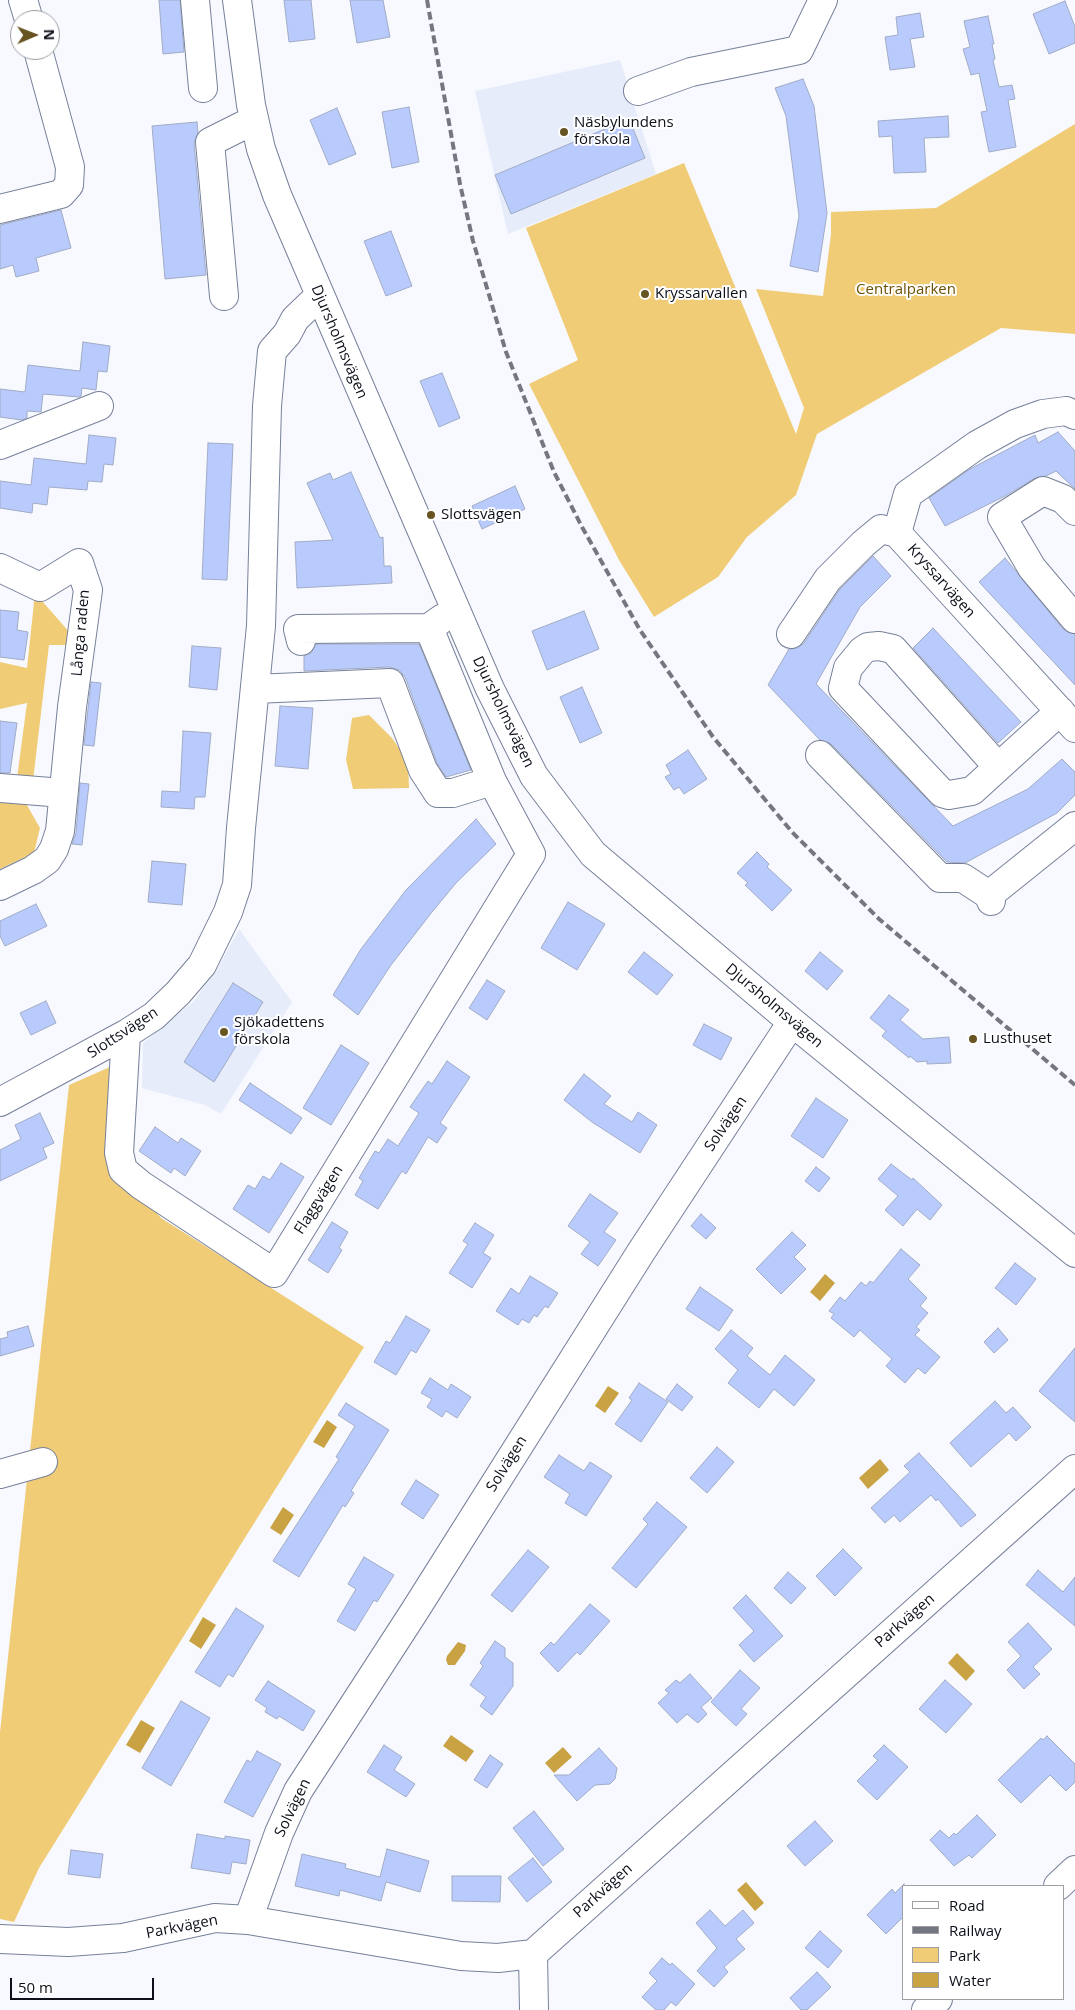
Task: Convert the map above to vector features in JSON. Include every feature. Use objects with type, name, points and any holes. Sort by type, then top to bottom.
[{"type":"street","points":[[195,0],[203,88]]},
{"type":"street","name":"Djursholmsvägen","points":[[237,0],[242,46],[254,120],[261,149],[277,195],[490,689],[534,776],[593,854],[792,1022],[1075,1253]]},
{"type":"street","points":[[638,91],[691,72],[799,50],[823,0]]},
{"type":"street","points":[[0,209],[61,194],[68,185],[70,167],[41,60]]},
{"type":"street","points":[[224,296],[210,142],[254,120]]},
{"type":"street","name":"Slottsvägen","points":[[0,1102],[126,1034],[154,1016],[178,993],[202,965],[228,912],[237,885],[240,828],[256,689],[261,626],[267,406],[272,351],[287,334],[295,320],[319,296]]},
{"type":"street","points":[[0,446],[99,406]]},
{"type":"street","name":"Kryssarvägen","points":[[998,767],[893,649],[879,646],[868,647],[862,651],[848,668],[844,688],[942,793],[963,794],[972,791],[998,767],[1068,720],[897,533],[908,494],[976,445],[1015,424],[1042,414],[1066,411],[1075,415]]},
{"type":"street","points":[[1075,511],[1063,499],[1043,491],[1002,517],[1032,568],[1075,619]]},
{"type":"street","points":[[791,634],[828,579],[864,544],[881,529],[897,533]]},
{"type":"street","name":"Långa raden","points":[[0,568],[40,587],[79,563],[88,590],[63,792],[60,831],[54,849],[47,860],[33,870],[0,886]]},
{"type":"street","points":[[256,689],[390,683],[423,770],[438,793],[453,793],[492,781],[436,623],[298,629],[301,641]]},
{"type":"street","points":[[820,755],[940,878],[963,878],[990,898],[1075,826]]},
{"type":"street","name":"Flaggvägen","points":[[126,1034],[119,1153],[123,1170],[141,1185],[274,1273],[531,854],[492,781]]},
{"type":"street","points":[[0,788],[63,792]]},
{"type":"street","name":"Solvägen","points":[[248,1920],[279,1833],[298,1791],[420,1604],[641,1252],[792,1022]]},
{"type":"street","points":[[0,1474],[43,1462]]},
{"type":"street","name":"Parkvägen","points":[[0,1939],[37,1942],[93,1941],[123,1938],[214,1918],[248,1920],[461,1956],[498,1958],[534,1954],[816,1698],[1075,1469]]},
{"type":"street","points":[[1059,1885],[1075,1870]]},
{"type":"street","points":[[534,1954],[534,2010]]},
{"type":"street","points":[[926,2010],[937,2000]]},
{"type":"shaded area","name":"Näsbylundens förskola","points":[[620,60],[656,174],[508,234],[475,91]]},
{"type":"shaded area","points":[[239,929],[292,1002],[221,1114],[205,1105],[142,1088],[143,1043],[194,1001],[219,966]]},
{"type":"green space","name":"Centralparken","points":[[1075,124],[1075,334],[1001,328],[817,434],[796,495],[747,537],[718,577],[654,617],[619,560],[529,384],[578,360],[526,228],[684,163],[796,434],[804,408],[756,289],[823,296],[831,234],[831,212],[936,208]]},
{"type":"green space","points":[[35,593],[71,634],[70,645],[49,645],[33,781],[17,778],[27,703],[0,709],[0,662],[27,668]]},
{"type":"green space","points":[[369,715],[392,738],[408,761],[409,788],[353,789],[346,760],[352,718]]},
{"type":"green space","points":[[0,799],[24,800],[40,828],[34,853],[0,869]]},
{"type":"green space","points":[[119,1063],[115,1166],[161,1218],[364,1347],[39,1868],[14,1922],[0,1919],[0,1732],[69,1085]]},
{"type":"water","points":[[825,1274],[835,1283],[820,1301],[810,1292]]},
{"type":"water","points":[[608,1386],[619,1393],[605,1413],[595,1406]]},
{"type":"water","points":[[327,1420],[337,1427],[324,1448],[313,1442]]},
{"type":"water","points":[[880,1459],[889,1470],[868,1489],[859,1478]]},
{"type":"water","points":[[283,1507],[294,1515],[281,1535],[270,1528]]},
{"type":"water","points":[[203,1617],[216,1625],[201,1649],[189,1641]]},
{"type":"water","points":[[458,1642],[466,1645],[465,1651],[455,1665],[448,1665],[447,1656]]},
{"type":"water","points":[[957,1653],[975,1671],[966,1681],[948,1663]]},
{"type":"water","points":[[141,1720],[155,1728],[140,1753],[126,1745]]},
{"type":"water","points":[[451,1735],[474,1751],[466,1762],[443,1746]]},
{"type":"water","points":[[563,1747],[572,1757],[554,1773],[545,1763]]},
{"type":"water","points":[[746,1882],[764,1903],[755,1911],[737,1890]]},
{"type":"building","points":[[159,0],[180,0],[184,52],[163,54]]},
{"type":"building","points":[[284,0],[311,0],[315,39],[289,42]]},
{"type":"building","points":[[350,0],[383,0],[390,37],[357,43]]},
{"type":"building","points":[[1065,1],[1075,27],[1075,43],[1049,54],[1033,14]]},
{"type":"building","points":[[920,13],[924,37],[910,39],[915,67],[890,70],[885,37],[898,35],[896,17]]},
{"type":"building","points":[[988,16],[994,44],[992,44],[995,59],[993,60],[999,87],[1012,85],[1015,99],[1008,100],[1016,147],[989,152],[981,112],[987,111],[979,73],[971,75],[963,49],[970,47],[964,21]]},
{"type":"building","points":[[803,79],[814,106],[827,213],[818,272],[790,266],[799,216],[786,116],[775,88]]},
{"type":"building","points":[[409,107],[419,162],[392,168],[382,112]]},
{"type":"building","points":[[337,108],[356,154],[329,165],[310,120]]},
{"type":"building","points":[[948,116],[949,137],[924,138],[926,172],[894,173],[892,136],[879,137],[878,121]]},
{"type":"building","name":"Näsbylundens förskola","points":[[629,119],[645,158],[511,214],[495,175]]},
{"type":"building","points":[[197,122],[198,133],[194,143],[206,275],[165,279],[152,126]]},
{"type":"building","points":[[61,210],[71,248],[36,258],[39,271],[16,277],[13,265],[0,269],[0,225]]},
{"type":"building","points":[[391,231],[412,286],[386,296],[364,241]]},
{"type":"building","points":[[83,342],[110,346],[107,372],[98,371],[96,390],[82,388],[81,396],[79,397],[43,394],[41,412],[27,411],[27,418],[22,420],[0,417],[0,389],[25,392],[28,365],[80,371]]},
{"type":"building","points":[[442,373],[460,418],[439,427],[420,381]]},
{"type":"building","points":[[1058,432],[1075,451],[1075,489],[1056,471],[1046,476],[1035,478],[1007,495],[945,526],[929,498],[970,469],[1035,435],[1038,443]]},
{"type":"building","points":[[89,435],[116,438],[113,465],[104,464],[102,482],[88,481],[87,490],[49,487],[47,505],[33,503],[32,513],[0,508],[0,481],[31,485],[34,458],[86,464]]},
{"type":"building","points":[[208,443],[233,444],[227,580],[202,579]]},
{"type":"building","points":[[351,472],[380,538],[383,537],[384,566],[391,566],[392,583],[297,588],[295,542],[333,540],[307,483],[330,473],[333,480]]},
{"type":"building","points":[[515,486],[525,509],[482,529],[472,506]]},
{"type":"building","points":[[873,556],[891,576],[860,607],[816,684],[953,826],[1028,789],[1062,759],[1075,772],[1075,795],[1057,813],[965,863],[947,862],[831,744],[820,740],[768,685],[789,649],[797,648],[804,643],[840,589]]},
{"type":"building","points":[[1005,558],[1063,629],[1075,634],[1075,685],[979,582]]},
{"type":"building","points":[[0,610],[19,612],[17,630],[28,632],[24,660],[0,657]]},
{"type":"building","points":[[584,611],[599,649],[547,670],[532,631]]},
{"type":"building","points":[[933,628],[1021,722],[998,743],[913,648]]},
{"type":"building","points":[[316,644],[419,644],[471,770],[446,777],[437,763],[405,677],[399,670],[389,667],[304,671],[304,656],[311,653]]},
{"type":"building","points":[[192,646],[221,648],[217,690],[189,687]]},
{"type":"building","points":[[91,682],[101,683],[94,746],[84,745]]},
{"type":"building","points":[[582,687],[602,733],[580,743],[560,697]]},
{"type":"building","points":[[280,706],[313,708],[308,769],[275,766]]},
{"type":"building","points":[[0,721],[17,723],[10,773],[0,773]]},
{"type":"building","points":[[183,731],[211,733],[205,797],[195,797],[194,809],[161,807],[162,791],[180,792]]},
{"type":"building","points":[[688,750],[707,779],[684,794],[679,787],[674,790],[665,777],[671,774],[666,765]]},
{"type":"building","points":[[80,783],[89,784],[82,845],[72,844],[76,833]]},
{"type":"building","points":[[476,819],[496,844],[456,883],[432,912],[391,965],[358,1015],[333,995],[361,949],[406,890]]},
{"type":"building","points":[[757,852],[769,864],[767,867],[792,890],[772,911],[745,885],[748,883],[737,873]]},
{"type":"building","points":[[152,861],[186,864],[182,905],[148,902]]},
{"type":"building","points":[[568,902],[605,924],[577,970],[541,948]]},
{"type":"building","points":[[36,904],[47,926],[5,946],[0,936],[0,921]]},
{"type":"building","points":[[644,952],[673,975],[657,995],[628,972]]},
{"type":"building","points":[[820,952],[843,971],[827,990],[805,971]]},
{"type":"building","points":[[487,980],[505,991],[487,1020],[469,1008]]},
{"type":"building","name":"Sjökadettens förskola","points":[[233,983],[263,1002],[214,1082],[184,1062]]},
{"type":"building","points":[[889,995],[909,1010],[900,1020],[923,1039],[949,1037],[951,1063],[927,1064],[927,1061],[917,1062],[910,1056],[909,1058],[882,1036],[886,1031],[870,1018]]},
{"type":"building","points":[[46,1001],[56,1023],[31,1035],[20,1013]]},
{"type":"building","points":[[704,1024],[732,1038],[721,1060],[693,1045]]},
{"type":"building","points":[[341,1045],[369,1063],[331,1125],[303,1108]]},
{"type":"building","points":[[447,1061],[470,1077],[440,1123],[447,1128],[437,1143],[428,1137],[406,1174],[402,1171],[378,1209],[355,1195],[363,1181],[359,1178],[375,1151],[379,1153],[388,1139],[398,1146],[419,1113],[410,1107],[428,1081],[432,1084]]},
{"type":"building","points":[[584,1074],[611,1096],[604,1104],[632,1122],[638,1112],[657,1125],[640,1153],[592,1122],[564,1100]]},
{"type":"building","points":[[250,1083],[302,1118],[291,1134],[239,1100]]},
{"type":"building","points":[[816,1098],[848,1120],[823,1158],[791,1136]]},
{"type":"building","points":[[40,1113],[54,1143],[43,1148],[47,1158],[0,1181],[0,1150],[21,1139],[15,1125]]},
{"type":"building","points":[[155,1127],[178,1143],[181,1138],[201,1151],[185,1176],[174,1168],[171,1173],[139,1151]]},
{"type":"building","points":[[281,1163],[304,1177],[269,1233],[233,1209],[248,1185],[255,1189],[263,1176],[270,1180]]},
{"type":"building","points":[[891,1164],[912,1180],[913,1178],[942,1205],[930,1220],[917,1209],[903,1226],[885,1210],[898,1196],[878,1179]]},
{"type":"building","points":[[816,1167],[830,1178],[819,1192],[805,1181]]},
{"type":"building","points":[[590,1194],[618,1213],[604,1232],[616,1240],[598,1266],[581,1254],[590,1242],[568,1226]]},
{"type":"building","points":[[701,1214],[716,1228],[706,1239],[691,1226]]},
{"type":"building","points":[[332,1222],[348,1232],[339,1248],[342,1250],[328,1273],[308,1260]]},
{"type":"building","points":[[475,1223],[494,1235],[483,1253],[491,1258],[472,1288],[449,1273],[468,1244],[463,1241]]},
{"type":"building","points":[[792,1232],[806,1245],[794,1257],[806,1269],[781,1294],[756,1269]]},
{"type":"building","points":[[901,1249],[920,1265],[908,1279],[927,1298],[920,1306],[928,1313],[916,1327],[920,1330],[915,1335],[940,1357],[925,1374],[918,1368],[905,1383],[886,1366],[892,1359],[860,1330],[854,1337],[831,1318],[834,1314],[829,1311],[840,1297],[845,1301],[861,1282],[866,1286],[870,1281],[873,1283]]},
{"type":"building","points":[[1015,1263],[1036,1279],[1016,1305],[995,1288]]},
{"type":"building","points":[[530,1276],[558,1293],[548,1308],[545,1306],[537,1317],[534,1315],[529,1323],[522,1319],[518,1325],[496,1311],[511,1288],[519,1294]]},
{"type":"building","points":[[700,1287],[733,1310],[719,1331],[686,1309]]},
{"type":"building","points":[[406,1316],[430,1330],[416,1353],[411,1350],[396,1375],[374,1362],[386,1341],[390,1343]]},
{"type":"building","points":[[28,1326],[34,1346],[0,1356],[0,1339],[8,1337],[7,1332]]},
{"type":"building","points":[[998,1328],[1008,1340],[994,1353],[984,1342]]},
{"type":"building","points":[[731,1330],[753,1348],[747,1356],[770,1375],[785,1355],[815,1380],[794,1406],[774,1389],[759,1408],[728,1383],[738,1370],[715,1349]]},
{"type":"building","points":[[1075,1348],[1075,1422],[1039,1391]]},
{"type":"building","points":[[430,1378],[448,1390],[451,1384],[471,1397],[457,1418],[446,1411],[442,1417],[427,1407],[432,1399],[421,1393]]},
{"type":"building","points":[[639,1383],[668,1402],[641,1442],[615,1424],[632,1400],[629,1398]]},
{"type":"building","points":[[677,1384],[693,1397],[682,1411],[666,1399]]},
{"type":"building","points":[[995,1401],[1006,1413],[1013,1407],[1031,1427],[1016,1441],[1009,1433],[971,1467],[950,1443]]},
{"type":"building","points":[[346,1403],[389,1430],[351,1491],[354,1493],[345,1507],[343,1505],[299,1577],[273,1561],[339,1459],[336,1457],[355,1426],[338,1415]]},
{"type":"building","points":[[717,1447],[734,1462],[707,1493],[690,1478]]},
{"type":"building","points":[[919,1453],[976,1515],[961,1527],[938,1499],[936,1501],[931,1495],[900,1522],[894,1515],[885,1523],[871,1508],[910,1472],[904,1466]]},
{"type":"building","points":[[559,1455],[584,1471],[590,1462],[612,1476],[586,1516],[565,1503],[570,1494],[544,1477]]},
{"type":"building","points":[[416,1480],[439,1495],[423,1519],[401,1504]]},
{"type":"building","points":[[657,1502],[687,1527],[636,1588],[612,1568],[648,1524],[643,1519]]},
{"type":"building","points":[[843,1549],[862,1568],[835,1596],[816,1576]]},
{"type":"building","points":[[528,1550],[549,1567],[512,1612],[491,1595]]},
{"type":"building","points":[[364,1557],[394,1575],[377,1602],[374,1600],[355,1631],[337,1621],[356,1589],[348,1584]]},
{"type":"building","points":[[1038,1570],[1063,1592],[1075,1577],[1075,1626],[1026,1585]]},
{"type":"building","points":[[788,1572],[806,1588],[791,1604],[774,1588]]},
{"type":"building","points":[[746,1595],[783,1636],[754,1662],[739,1645],[754,1631],[733,1608]]},
{"type":"building","points":[[590,1604],[610,1621],[580,1655],[577,1652],[558,1672],[540,1653],[551,1642],[554,1645]]},
{"type":"building","points":[[236,1608],[264,1626],[233,1677],[228,1674],[220,1687],[195,1672]]},
{"type":"building","points":[[1028,1623],[1052,1649],[1033,1667],[1040,1674],[1024,1689],[1007,1670],[1021,1656],[1008,1642]]},
{"type":"building","points":[[495,1641],[505,1648],[505,1657],[513,1663],[513,1686],[492,1715],[480,1706],[486,1697],[470,1685],[483,1666],[480,1663]]},
{"type":"building","points":[[740,1670],[760,1688],[741,1709],[747,1714],[736,1726],[711,1702]]},
{"type":"building","points":[[690,1674],[712,1698],[701,1707],[707,1714],[698,1723],[687,1714],[677,1723],[658,1703],[669,1693],[665,1690],[676,1680],[680,1683]]},
{"type":"building","points":[[945,1680],[972,1704],[946,1733],[919,1709]]},
{"type":"building","points":[[268,1681],[315,1711],[303,1731],[279,1716],[277,1719],[265,1712],[267,1708],[255,1700]]},
{"type":"building","points":[[181,1701],[210,1718],[171,1786],[142,1768]]},
{"type":"building","points":[[1047,1736],[1075,1764],[1075,1782],[1066,1791],[1050,1775],[1021,1803],[998,1780],[1041,1738],[1043,1740]]},
{"type":"building","points":[[384,1745],[402,1757],[394,1770],[415,1784],[406,1797],[367,1772]]},
{"type":"building","points":[[884,1745],[908,1767],[877,1800],[857,1781],[878,1760],[873,1756]]},
{"type":"building","points":[[599,1748],[617,1768],[615,1779],[610,1784],[595,1785],[577,1801],[554,1775],[569,1775]]},
{"type":"building","points":[[257,1751],[281,1764],[253,1817],[224,1802],[247,1760],[251,1762]]},
{"type":"building","points":[[490,1755],[503,1764],[487,1788],[474,1780]]},
{"type":"building","points":[[534,1811],[564,1849],[543,1866],[513,1828]]},
{"type":"building","points":[[977,1815],[996,1835],[972,1858],[969,1855],[954,1866],[930,1840],[940,1830],[949,1838],[954,1833],[956,1835]]},
{"type":"building","points":[[815,1821],[833,1841],[805,1866],[787,1846]]},
{"type":"building","points":[[197,1834],[225,1839],[225,1836],[250,1840],[246,1864],[232,1862],[230,1874],[191,1868]]},
{"type":"building","points":[[387,1849],[429,1861],[420,1892],[386,1882],[381,1901],[340,1890],[339,1896],[295,1886],[302,1854],[346,1864],[345,1868],[380,1877]]},
{"type":"building","points":[[71,1850],[103,1854],[100,1878],[68,1874]]},
{"type":"building","points":[[533,1858],[552,1882],[527,1902],[508,1878]]},
{"type":"building","points":[[452,1876],[501,1876],[500,1902],[452,1901]]},
{"type":"building","points":[[902,1886],[902,1918],[886,1934],[867,1915],[892,1889],[895,1893]]},
{"type":"building","points":[[710,1910],[725,1926],[743,1910],[754,1923],[736,1939],[745,1949],[724,1967],[728,1972],[714,1987],[697,1971],[717,1948],[696,1923]]},
{"type":"building","points":[[820,1931],[842,1951],[828,1968],[805,1948]]},
{"type":"building","points":[[662,1958],[670,1965],[672,1963],[695,1984],[676,2006],[671,2002],[664,2010],[656,2010],[642,1997],[657,1981],[649,1973]]},
{"type":"building","points":[[817,1972],[831,1987],[807,2010],[801,2010],[790,1998]]},
{"type":"railway","points":[[427,0],[460,184],[473,241],[506,352],[554,472],[582,527],[640,630],[713,737],[792,832],[879,919],[1075,1085]]},
{"type":"place","name":"Näsbylundens förskola","points":[[564,132]]},
{"type":"place","name":"Kryssarvallen","points":[[645,294]]},
{"type":"place","name":"Slottsvägen","points":[[431,515]]},
{"type":"place","name":"Sjökadettens förskola","points":[[224,1032]]},
{"type":"place","name":"Lusthuset","points":[[973,1039]]}]
